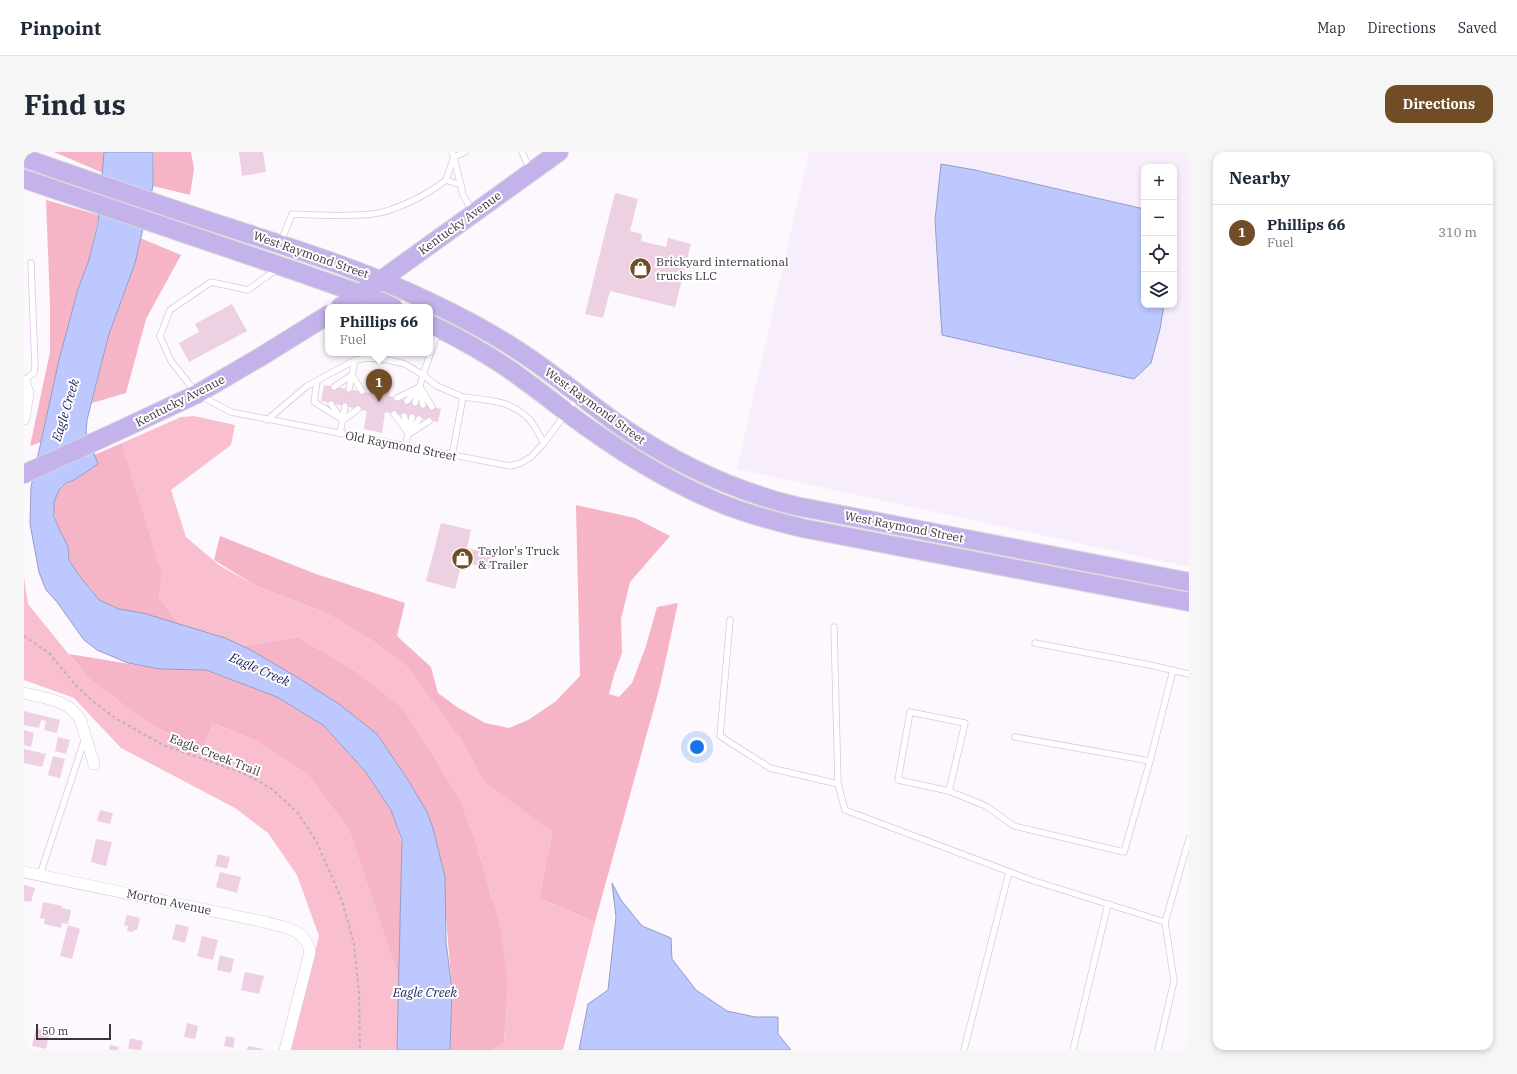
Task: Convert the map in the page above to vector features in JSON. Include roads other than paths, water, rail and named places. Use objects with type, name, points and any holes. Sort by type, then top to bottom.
[{"type":"main road","name":"Kentucky Avenue","points":[[345,304],[381,280],[559,152]]},
{"type":"main road","name":"West Raymond Street","points":[[24,158],[186,214],[280,244],[381,280],[432,303],[494,335],[526,356],[632,433],[663,452],[707,475],[755,495],[818,510],[1189,582]]},
{"type":"main road","name":"West Raymond Street","points":[[24,179],[281,266],[385,304]]},
{"type":"main road","name":"Kentucky Avenue","points":[[28,472],[197,394],[325,317]]},
{"type":"main road","name":"West Raymond Street","points":[[435,326],[496,361],[522,378],[594,432],[643,464],[715,502],[758,517],[802,528],[1189,602]]},
{"type":"street","points":[[24,380],[28,393],[24,419]]},
{"type":"street","points":[[24,693],[59,702],[70,708],[80,719],[94,764]]},
{"type":"street","name":"Morton Avenue","points":[[24,872],[265,922],[297,932],[303,936],[308,944],[310,952],[285,1050]]},
{"type":"lane","points":[[453,154],[465,152]]},
{"type":"lane","points":[[522,152],[531,172]]},
{"type":"lane","points":[[280,244],[292,214],[334,216],[373,214],[404,204],[436,188],[446,180],[453,154]]},
{"type":"lane","points":[[453,154],[463,195],[474,213]]},
{"type":"lane","points":[[446,180],[461,185]]},
{"type":"lane","points":[[24,380],[34,373],[35,366],[31,263]]},
{"type":"lane","points":[[197,394],[171,361],[160,336],[170,310],[211,282],[248,290],[281,266]]},
{"type":"lane","points":[[415,403],[428,356]]},
{"type":"lane","points":[[267,420],[307,386],[355,360],[368,358],[388,360],[405,364],[438,386],[463,397],[501,402],[514,407],[528,418],[544,443]]},
{"type":"lane","points":[[349,389],[355,360]]},
{"type":"lane","points":[[334,386],[352,375]]},
{"type":"lane","points":[[352,375],[362,391]]},
{"type":"lane","points":[[317,380],[314,402],[343,420]]},
{"type":"lane","points":[[397,398],[420,387]]},
{"type":"lane","points":[[407,401],[420,387]]},
{"type":"lane","points":[[420,387],[423,405]]},
{"type":"lane","points":[[420,387],[432,407]]},
{"type":"lane","name":"Old Raymond Street","points":[[197,394],[231,412],[503,466],[512,466],[531,457],[544,443],[580,395]]},
{"type":"lane","points":[[452,456],[463,397]]},
{"type":"lane","points":[[331,404],[343,420]]},
{"type":"lane","points":[[340,434],[345,406]]},
{"type":"lane","points":[[343,420],[358,409]]},
{"type":"lane","points":[[394,414],[409,434]]},
{"type":"lane","points":[[404,416],[409,434]]},
{"type":"lane","points":[[405,447],[412,417]]},
{"type":"lane","points":[[409,434],[419,419]]},
{"type":"lane","points":[[409,434],[429,420]]},
{"type":"lane","points":[[730,620],[720,736],[770,768],[838,784]]},
{"type":"lane","points":[[834,627],[838,784],[845,810],[1009,872],[1165,922]]},
{"type":"lane","points":[[1035,643],[1189,674]]},
{"type":"lane","points":[[949,792],[964,723],[910,712],[898,780],[949,792],[986,806],[1014,826],[1124,852],[1150,761],[1173,670]]},
{"type":"lane","points":[[40,875],[86,737]]},
{"type":"lane","points":[[1014,737],[1150,761]]},
{"type":"lane","points":[[1158,1050],[1174,981],[1165,922],[1189,839]]},
{"type":"lane","points":[[964,1050],[1009,872]]},
{"type":"lane","points":[[1073,1050],[1108,904]]},
{"type":"water","name":"Eagle Creek","points":[[104,152],[153,152],[153,186],[135,263],[109,334],[87,420],[86,432],[98,464],[74,480],[66,483],[59,490],[54,502],[54,516],[68,546],[69,560],[99,600],[119,609],[143,613],[225,638],[249,649],[339,704],[377,734],[408,780],[427,812],[433,828],[445,877],[446,942],[452,990],[450,1050],[397,1050],[402,840],[391,810],[365,771],[323,725],[277,697],[206,670],[160,669],[128,663],[97,650],[84,640],[57,602],[46,590],[39,572],[30,524],[31,487],[59,360],[78,289],[89,260],[98,223]]},
{"type":"water","points":[[941,164],[975,170],[1141,208],[1141,308],[1164,308],[1160,329],[1151,363],[1134,379],[942,335],[935,220]]},
{"type":"water","points":[[612,883],[621,900],[642,926],[671,938],[672,959],[696,990],[727,1011],[755,1017],[778,1017],[778,1034],[791,1050],[579,1050],[588,1004],[608,990],[616,917]]},
{"type":"place","name":"Brickyard international trucks LLC","points":[[640,269]]},
{"type":"place","name":"Phillips 66","points":[[379,402]]},
{"type":"place","name":"Taylor's Truck & Trailer","points":[[463,558]]}]
